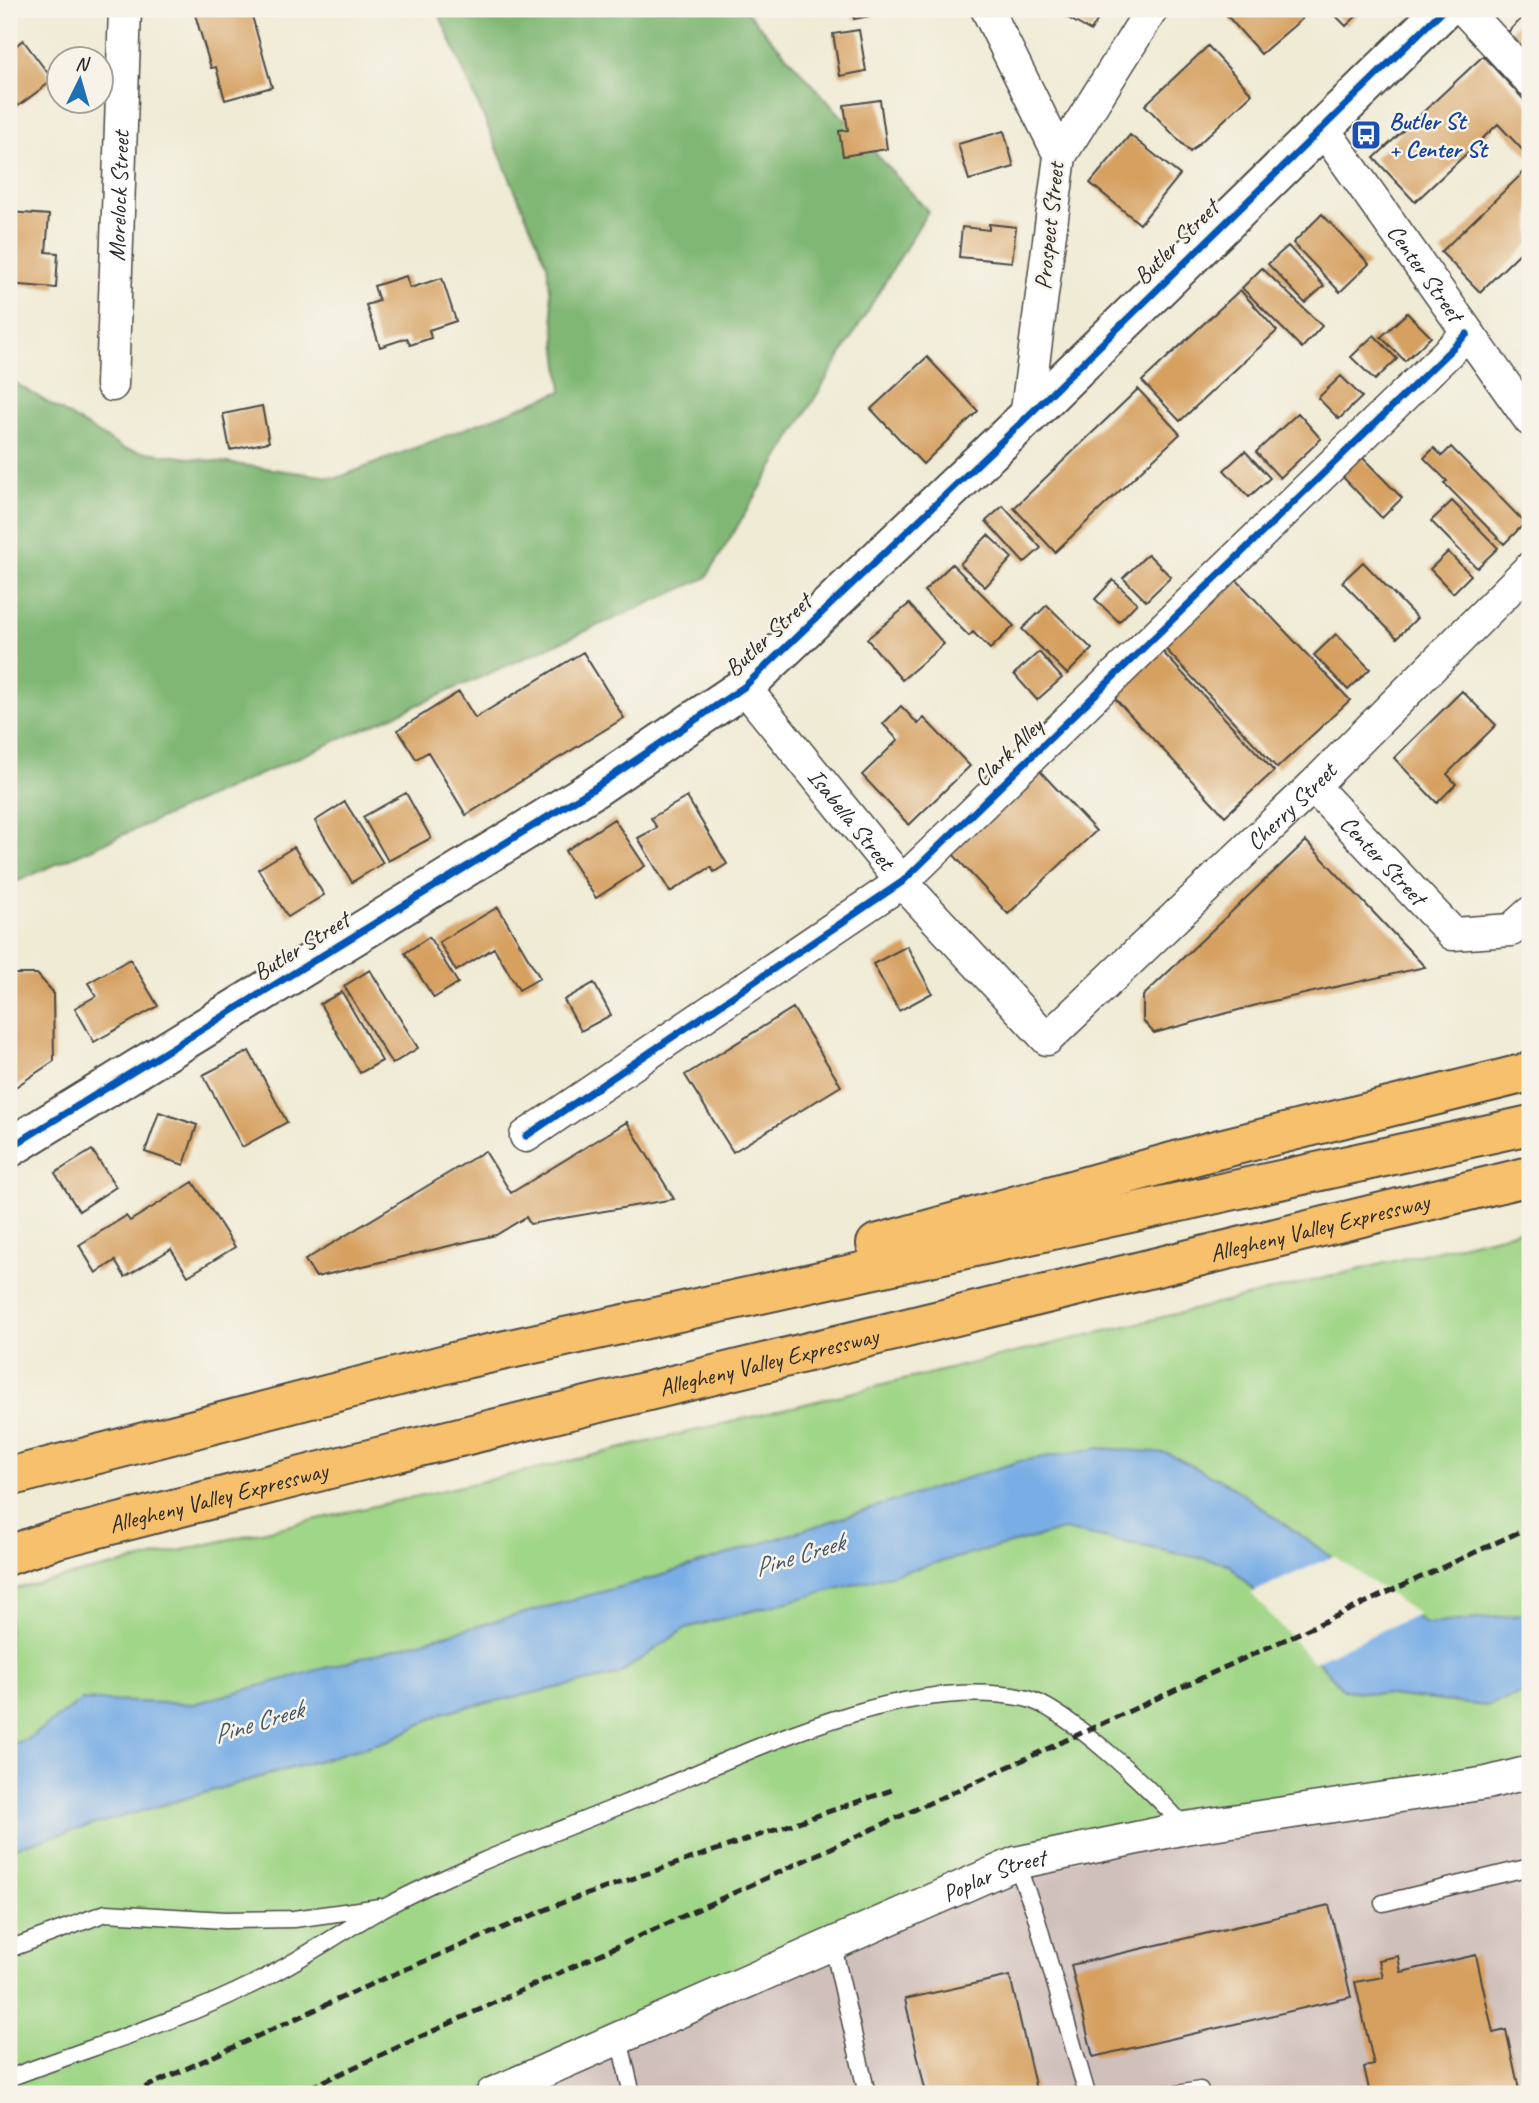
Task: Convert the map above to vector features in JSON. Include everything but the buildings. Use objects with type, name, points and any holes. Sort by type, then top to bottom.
[{"type":"highway","points":[[465,1359],[1208,1152],[1530,1072]]},
{"type":"highway","name":"Allegheny Valley Expressway","points":[[9,1477],[465,1359],[1530,1125]]},
{"type":"highway","name":"Allegheny Valley Expressway","points":[[9,1555],[56,1539],[348,1464],[1530,1176]]},
{"type":"street","points":[[100,9],[123,40]]},
{"type":"street","name":"Morelock Street","points":[[112,385],[125,9]]},
{"type":"street","name":"Prospect Street","points":[[987,9],[1060,156],[1026,418]]},
{"type":"street","points":[[1060,156],[1152,9]]},
{"type":"street","name":"Butler Street","points":[[9,1148],[593,789],[700,720],[744,687],[1026,418],[1321,126],[1444,9]]},
{"type":"street","points":[[1464,9],[1530,79]]},
{"type":"street","name":"Center Street","points":[[1321,126],[1530,420]]},
{"type":"street","name":"Clark Alley","points":[[526,1136],[902,882],[1467,334]]},
{"type":"street","name":"Cherry Street","points":[[1047,1039],[1313,786],[1530,568]]},
{"type":"street","name":"Isabella Street","points":[[744,687],[902,882],[1047,1039]]},
{"type":"street","name":"Center Street","points":[[1313,786],[1453,934],[1524,926]]},
{"type":"street","name":"Poplar Street","points":[[492,2094],[833,1946],[1016,1863],[1185,1829],[1487,1783],[1530,1772]]},
{"type":"lane","points":[[9,2078],[104,2046],[253,1984],[389,1906],[553,1833],[814,1727],[918,1697],[984,1692],[1028,1698],[1056,1714],[1127,1769],[1164,1803],[1185,1829]]},
{"type":"lane","points":[[1016,1863],[1035,1913],[1087,2094]]},
{"type":"lane","points":[[1383,1903],[1530,1867]]},
{"type":"lane","points":[[9,1949],[106,1913],[225,1920],[294,1919],[389,1906]]},
{"type":"lane","points":[[833,1946],[867,2094]]},
{"type":"lane","points":[[619,2039],[632,2094]]},
{"type":"lane","points":[[1177,2094],[1200,2090],[1201,2094]]},
{"type":"shaded area","points":[[1530,1739],[1530,2094],[419,2094],[781,1937]]},
{"type":"green space","points":[[437,9],[744,9],[928,211],[706,578],[9,885],[9,379],[124,449],[337,478],[562,391],[547,264]]},
{"type":"green space","points":[[1530,1228],[1530,1772],[1016,1863],[492,2094],[9,2094],[9,1590],[553,1465]]},
{"type":"water","name":"Pine Creek","points":[[1099,1448],[1167,1453],[1230,1485],[1426,1624],[1530,1614],[1530,1691],[1486,1706],[1344,1690],[1229,1564],[1064,1530],[686,1628],[618,1675],[445,1712],[390,1740],[9,1849],[9,1745],[29,1738],[82,1700],[193,1704],[656,1577],[1020,1461]]},
{"type":"pier","points":[[1334,1556],[1418,1614],[1313,1662],[1251,1593]]},
{"type":"railway","points":[[296,2094],[1530,1527]]},
{"type":"railway","points":[[131,2094],[378,1981],[564,1902],[892,1790]]},
{"type":"cycle path","points":[[9,1148],[593,789],[744,687],[1026,418],[1444,9]]},
{"type":"cycle path","points":[[526,1136],[902,882],[1467,334]]},
{"type":"place","name":"Butler St + Center St","points":[[1366,135]]}]
